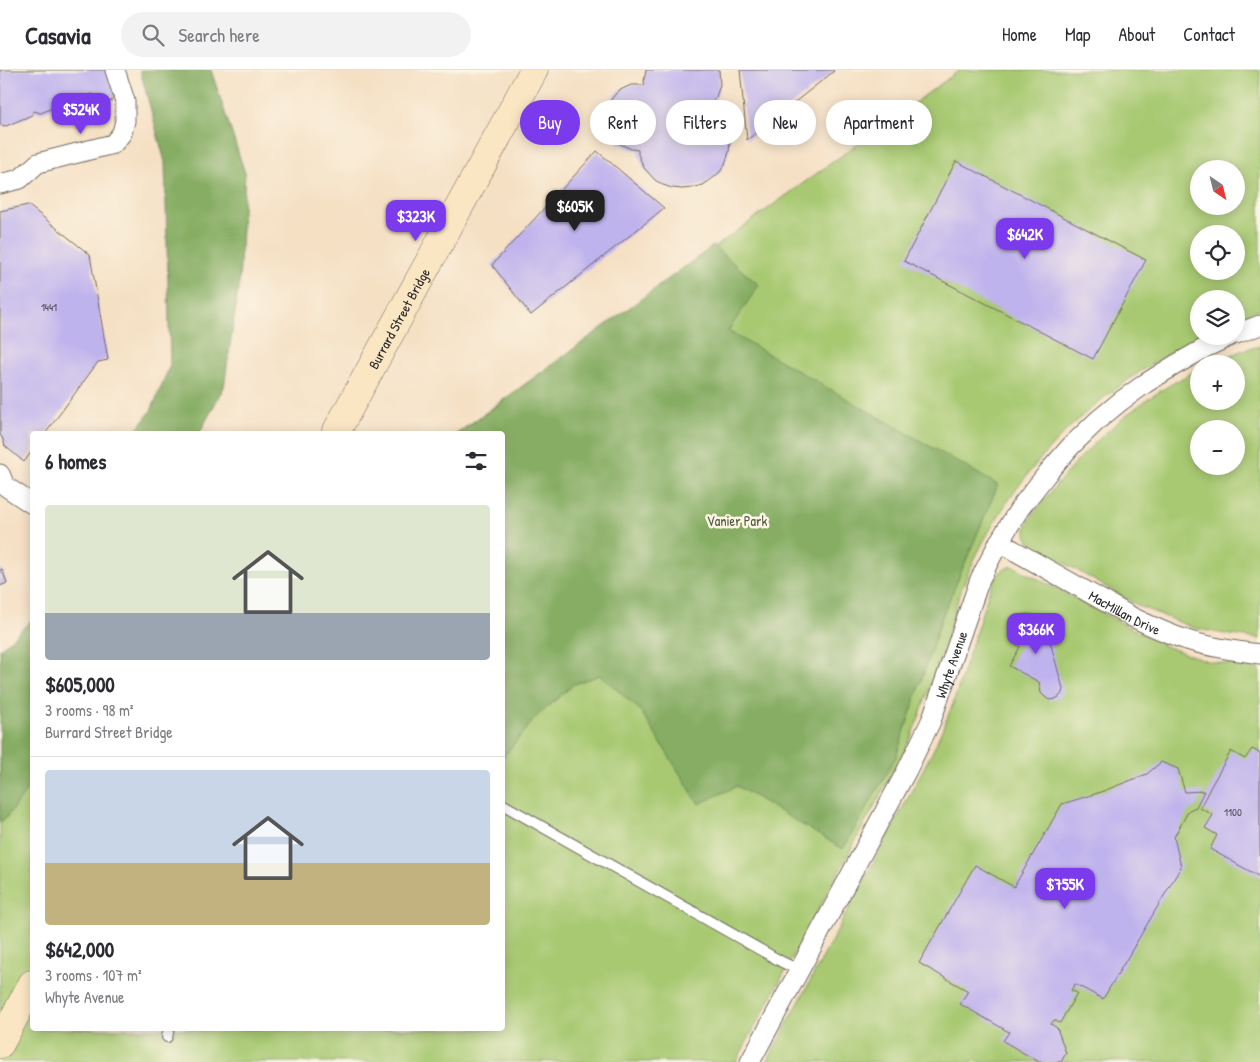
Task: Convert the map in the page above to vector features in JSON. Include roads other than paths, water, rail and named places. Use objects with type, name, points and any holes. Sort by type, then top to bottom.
[{"type":"main road","name":"Burrard Street Bridge","points":[[337,431],[534,70]]},
{"type":"main road","points":[[0,1044],[30,988]]},
{"type":"street","points":[[0,184],[20,179],[38,163],[113,144],[122,133],[126,121],[125,101],[115,70]]},
{"type":"street","points":[[1245,331],[1260,325]]},
{"type":"street","name":"Whyte Avenue","points":[[750,1062],[908,770],[931,721],[980,579],[999,542],[1020,508],[1072,446],[1121,400],[1146,383],[1211,345]]},
{"type":"street","points":[[0,474],[6,486],[30,503]]},
{"type":"street","name":"MacMillan Drive","points":[[999,542],[1153,627],[1189,641],[1216,648],[1260,654]]},
{"type":"lane","points":[[505,806],[799,970]]},
{"type":"park label","name":"Vanier Park","points":[[737,520]]}]
